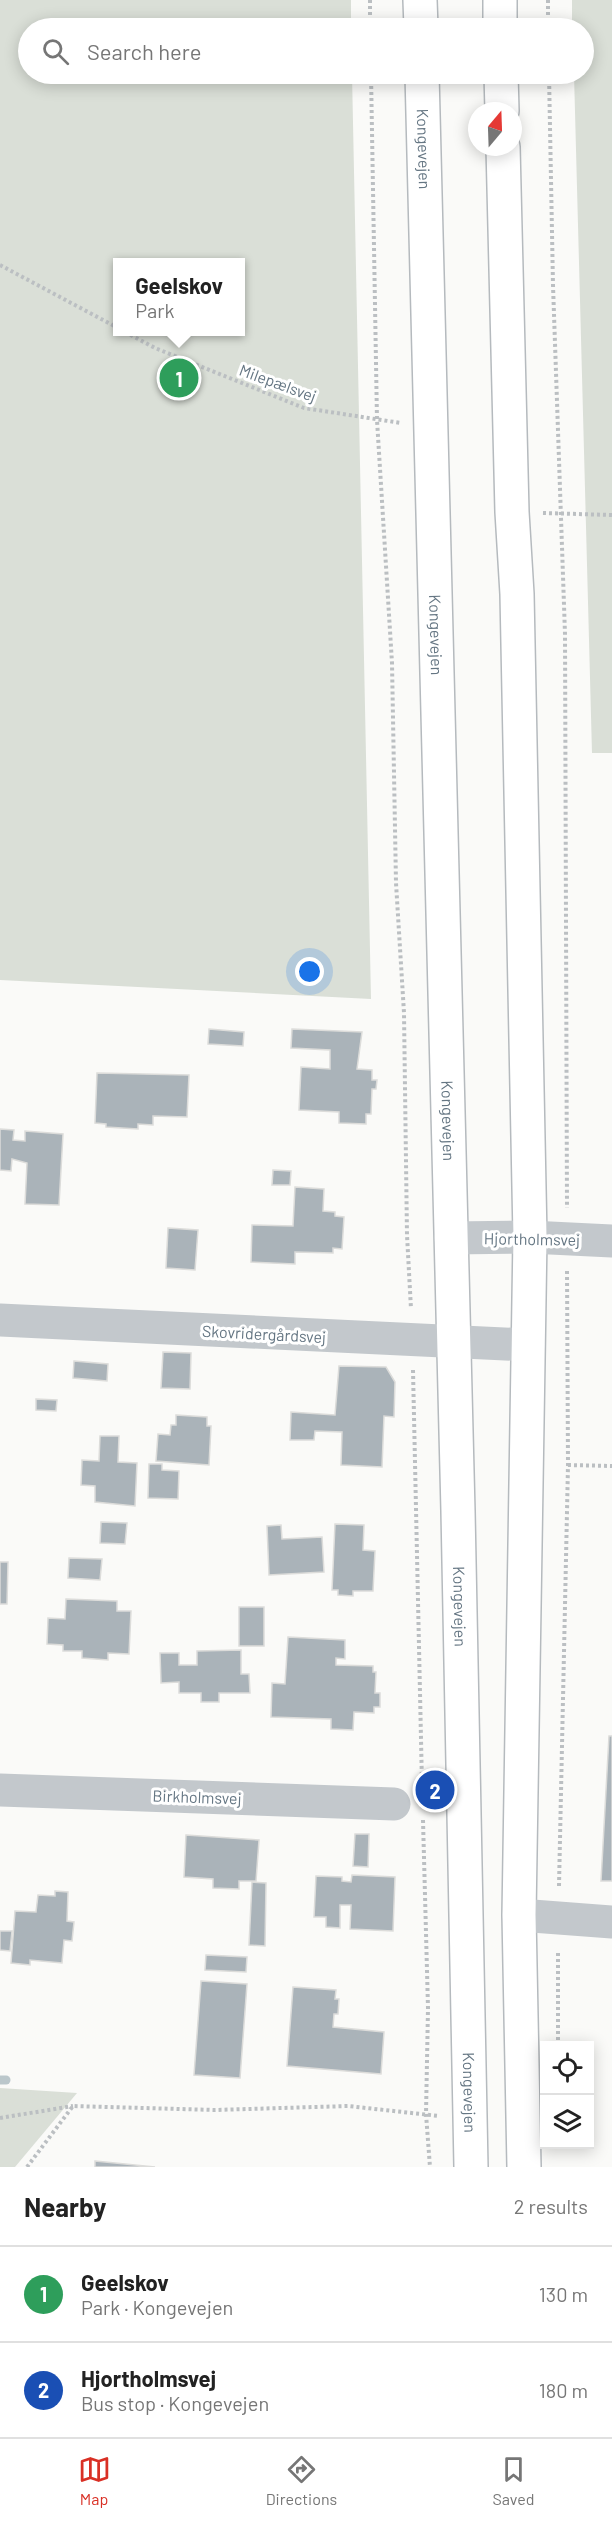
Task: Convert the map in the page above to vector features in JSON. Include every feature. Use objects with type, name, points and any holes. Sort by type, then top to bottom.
[{"type":"main road","points":[[420,0],[421,18]]},
{"type":"main road","points":[[500,0],[500,18]]},
{"type":"main road","name":"Kongevejen","points":[[422,84],[454,1344],[468,2119],[471,2167]]},
{"type":"main road","points":[[501,84],[502,102]]},
{"type":"main road","points":[[503,156],[512,512],[518,606],[530,1237],[519,1915],[524,2167]]},
{"type":"street","name":"Hjortholmsvej","points":[[451,1238],[530,1237],[612,1241]]},
{"type":"street","name":"Skovridergårdsvej","points":[[0,1320],[454,1344],[528,1345]]},
{"type":"street","name":"Birkholmsvej","points":[[0,1790],[413,1804]]},
{"type":"street","points":[[519,1915],[612,1922]]},
{"type":"path","points":[[370,0],[370,18]]},
{"type":"path","points":[[548,0],[548,18]]},
{"type":"path","points":[[371,84],[377,420],[392,663],[396,883],[404,1013],[406,1235],[411,1305]]},
{"type":"path","points":[[549,84],[565,646],[568,1465],[558,2041]]},
{"type":"path","points":[[0,265],[113,326]]},
{"type":"path","name":"Milepælsvej","points":[[132,336],[155,348],[304,408],[431,428]]},
{"type":"path","points":[[512,512],[612,515]]},
{"type":"path","points":[[413,1360],[418,1709],[413,1804],[428,2008],[426,2114],[430,2167]]},
{"type":"path","points":[[568,1465],[612,1466]]},
{"type":"path","points":[[0,2118],[73,2106],[215,2110],[348,2106],[468,2119]]},
{"type":"path","points":[[27,2167],[73,2106]]},
{"type":"shaded area","points":[[0,0],[351,0],[351,18],[18,18],[18,84],[352,84],[371,999],[0,980]]},
{"type":"shaded area","points":[[572,0],[612,0],[612,753],[592,753],[574,84],[594,84],[594,18],[572,18]]},
{"type":"shaded area","points":[[0,2088],[77,2093],[15,2167],[0,2167]]},
{"type":"building","points":[[209,1029],[244,1032],[243,1046],[208,1044]]},
{"type":"building","points":[[292,1029],[362,1032],[357,1069],[372,1070],[372,1080],[377,1080],[376,1089],[372,1089],[371,1114],[366,1114],[366,1124],[339,1123],[339,1112],[299,1110],[301,1067],[330,1069],[330,1050],[291,1048]]},
{"type":"building","points":[[97,1073],[189,1075],[187,1117],[153,1116],[153,1125],[138,1124],[138,1129],[106,1127],[106,1124],[95,1123]]},
{"type":"building","points":[[0,1129],[14,1130],[13,1140],[25,1141],[25,1131],[63,1134],[59,1205],[25,1204],[27,1163],[12,1159],[11,1171],[0,1170]]},
{"type":"building","points":[[273,1170],[291,1171],[290,1185],[272,1185]]},
{"type":"building","points":[[295,1187],[324,1189],[323,1211],[335,1212],[335,1216],[344,1217],[342,1249],[333,1248],[333,1253],[295,1252],[295,1264],[251,1262],[252,1225],[293,1226]]},
{"type":"building","points":[[168,1228],[198,1230],[195,1270],[166,1268]]},
{"type":"building","points":[[163,1352],[191,1353],[190,1389],[161,1388]]},
{"type":"building","points":[[74,1361],[108,1364],[107,1381],[73,1378]]},
{"type":"building","points":[[339,1366],[386,1367],[395,1382],[394,1417],[384,1416],[382,1467],[341,1465],[342,1432],[315,1431],[314,1440],[290,1440],[291,1412],[335,1415]]},
{"type":"building","points":[[36,1399],[57,1400],[56,1411],[36,1410]]},
{"type":"building","points":[[176,1415],[207,1417],[207,1426],[211,1426],[209,1465],[156,1461],[158,1434],[170,1435],[171,1425],[176,1425]]},
{"type":"building","points":[[100,1436],[119,1436],[118,1462],[137,1463],[135,1506],[95,1502],[95,1486],[81,1485],[82,1460],[99,1461]]},
{"type":"building","points":[[149,1464],[162,1464],[162,1470],[179,1471],[178,1499],[148,1498]]},
{"type":"building","points":[[101,1522],[127,1523],[125,1544],[100,1543]]},
{"type":"building","points":[[335,1524],[364,1525],[363,1550],[375,1551],[373,1591],[353,1591],[353,1596],[338,1595],[338,1590],[332,1590]]},
{"type":"building","points":[[281,1525],[282,1539],[322,1537],[324,1572],[269,1575],[267,1526]]},
{"type":"building","points":[[69,1558],[102,1559],[100,1580],[68,1578]]},
{"type":"building","points":[[0,1562],[8,1562],[7,1604],[0,1604]]},
{"type":"building","points":[[66,1599],[117,1601],[117,1611],[131,1611],[129,1654],[108,1653],[108,1660],[82,1658],[82,1651],[63,1651],[63,1645],[47,1644],[48,1618],[65,1619]]},
{"type":"building","points":[[239,1607],[264,1607],[264,1646],[239,1646]]},
{"type":"building","points":[[288,1637],[345,1640],[345,1659],[336,1658],[336,1665],[373,1666],[373,1672],[376,1672],[375,1693],[380,1693],[380,1707],[374,1707],[374,1713],[354,1712],[353,1730],[331,1729],[331,1719],[271,1717],[272,1683],[285,1684]]},
{"type":"building","points":[[241,1650],[241,1674],[249,1674],[250,1693],[219,1693],[219,1702],[201,1702],[201,1693],[179,1693],[179,1682],[161,1683],[160,1653],[179,1653],[179,1665],[197,1665],[197,1651]]},
{"type":"building","points":[[609,1736],[612,1736],[612,1881],[601,1881]]},
{"type":"building","points":[[355,1834],[369,1834],[368,1867],[353,1866]]},
{"type":"building","points":[[186,1835],[259,1840],[256,1881],[239,1881],[239,1889],[213,1888],[213,1879],[184,1877]]},
{"type":"building","points":[[352,1875],[395,1877],[393,1931],[350,1929],[351,1905],[340,1905],[340,1928],[326,1927],[326,1917],[314,1917],[316,1876],[342,1877],[342,1881],[351,1882]]},
{"type":"building","points":[[252,1882],[266,1883],[265,1946],[249,1945]]},
{"type":"building","points":[[55,1891],[68,1892],[67,1921],[74,1922],[72,1941],[64,1940],[62,1963],[30,1960],[30,1965],[11,1963],[15,1911],[36,1912],[38,1895],[55,1896]]},
{"type":"building","points":[[0,1931],[12,1931],[10,1951],[0,1950]]},
{"type":"building","points":[[206,1955],[247,1957],[246,1972],[205,1970]]},
{"type":"building","points":[[201,1981],[247,1984],[240,2078],[194,2075]]},
{"type":"building","points":[[293,1987],[336,1990],[335,1999],[339,1999],[338,2014],[334,2014],[333,2027],[384,2032],[381,2074],[287,2066]]},
{"type":"building","points":[[95,2161],[155,2167],[95,2167]]},
{"type":"waterway","points":[[0,2080],[6,2080]]},
{"type":"place","name":"Geelskov","points":[[179,378]]},
{"type":"place","name":"Hjortholmsvej","points":[[435,1790]]}]
